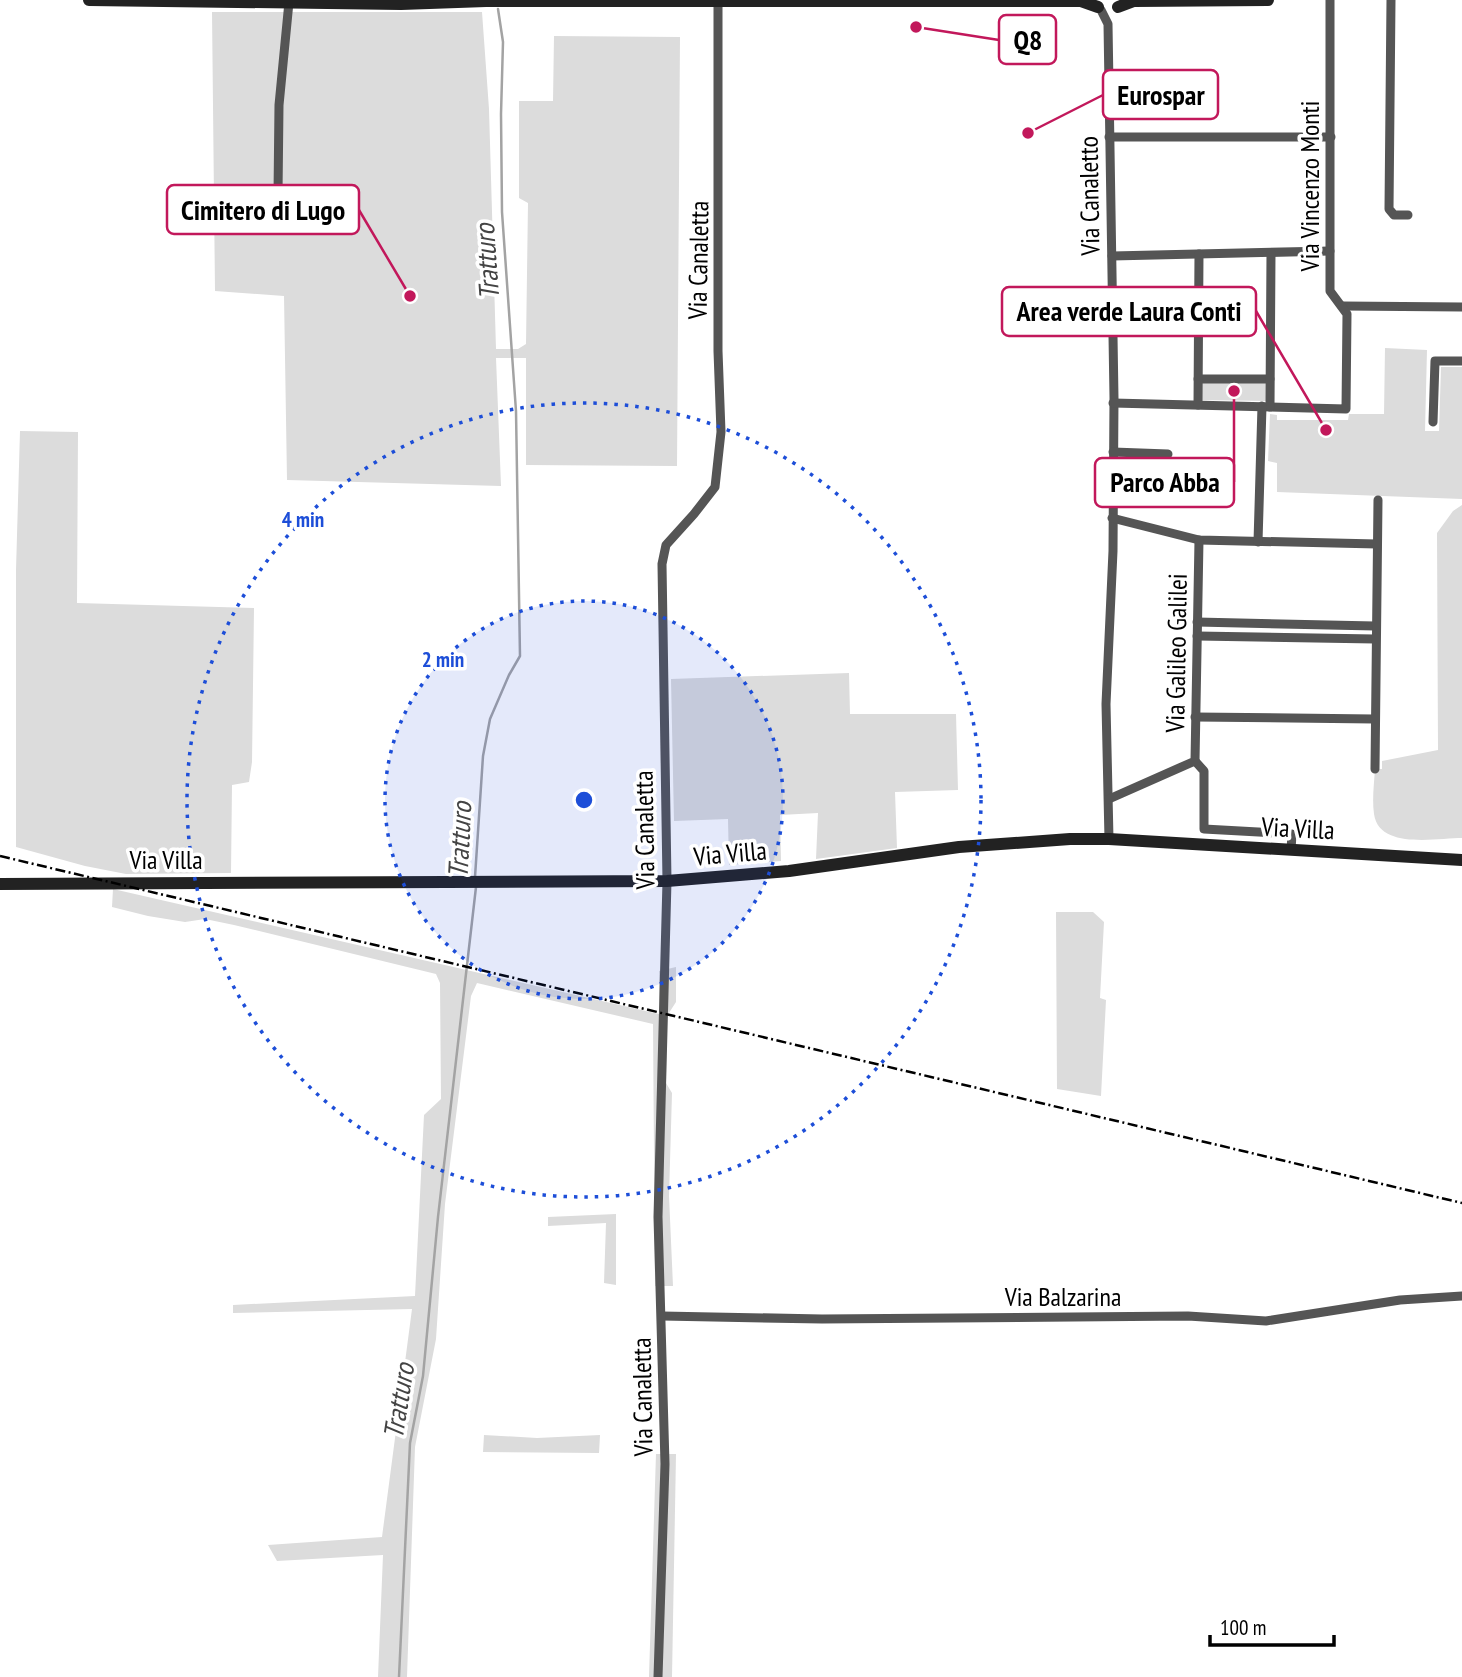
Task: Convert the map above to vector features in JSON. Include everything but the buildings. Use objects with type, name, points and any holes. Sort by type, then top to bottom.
[{"type":"street","points":[[89,0],[1082,0],[1108,13],[1134,0],[1268,0]]},
{"type":"street","name":"Via Vincenzo Monti","points":[[1266,406],[1346,409],[1347,314],[1330,291],[1330,0]]},
{"type":"street","points":[[1391,0],[1389,209],[1394,215],[1408,215]]},
{"type":"street","name":"Via Canaletta","points":[[658,1677],[665,1464],[657,1217],[667,881],[662,564],[666,545],[715,487],[721,432],[718,351],[718,1]]},
{"type":"street","points":[[289,2],[279,105],[278,194],[338,198]]},
{"type":"street","name":"Via Canaletto","points":[[1098,6],[1108,24],[1112,256],[1113,551],[1106,704],[1110,839]]},
{"type":"street","name":"Via Canaletto","points":[[1108,24],[1118,6]]},
{"type":"street","points":[[1109,137],[1331,137]]},
{"type":"street","points":[[1112,256],[1330,251]]},
{"type":"street","points":[[1258,542],[1270,379],[1271,253]]},
{"type":"street","points":[[1198,405],[1199,254]]},
{"type":"street","points":[[1343,306],[1462,307]]},
{"type":"street","points":[[1433,422],[1434,361],[1462,361]]},
{"type":"street","points":[[1198,379],[1270,379]]},
{"type":"street","points":[[1113,403],[1266,406]]},
{"type":"street","points":[[1113,452],[1168,454]]},
{"type":"street","points":[[1374,769],[1378,500]]},
{"type":"street","name":"Via Galileo Galilei","points":[[1109,799],[1195,761],[1199,540],[1112,518]]},
{"type":"street","points":[[1199,540],[1377,544]]},
{"type":"street","points":[[1197,622],[1375,626]]},
{"type":"street","points":[[1197,636],[1375,639]]},
{"type":"street","points":[[1195,717],[1374,719]]},
{"type":"street","points":[[1195,761],[1204,771],[1204,829],[1292,834],[1291,850]]},
{"type":"street","name":"Via Villa","points":[[0,884],[667,881],[789,871],[959,847],[1070,839],[1110,839],[1462,860]]},
{"type":"street","name":"Via Balzarina","points":[[662,1316],[822,1319],[1188,1316],[1266,1321],[1400,1300],[1462,1296]]},
{"type":"shaded area","points":[[212,12],[482,12],[489,109],[496,349],[518,349],[526,344],[528,203],[519,198],[519,101],[553,101],[554,36],[680,37],[677,466],[526,465],[526,358],[496,358],[501,486],[287,480],[284,296],[215,291]]},
{"type":"shaded area","points":[[1385,348],[1427,350],[1425,431],[1439,431],[1441,367],[1462,367],[1462,499],[1277,492],[1277,463],[1268,461],[1270,414],[1277,415],[1277,420],[1348,420],[1349,414],[1384,414]]},
{"type":"shaded area","points":[[1200,381],[1268,381],[1267,401],[1201,400]]},
{"type":"shaded area","points":[[20,431],[78,432],[77,603],[254,608],[252,762],[249,782],[232,785],[231,873],[126,874],[16,847],[16,570]]},
{"type":"shaded area","points":[[1462,505],[1462,838],[1410,840],[1386,833],[1378,825],[1373,798],[1375,769],[1382,769],[1382,761],[1438,750],[1437,533],[1453,511]]},
{"type":"shaded area","points":[[849,673],[850,714],[956,714],[958,790],[895,792],[897,848],[816,859],[818,813],[780,815],[781,861],[729,865],[728,819],[674,821],[671,679]]},
{"type":"shaded area","points":[[113,889],[659,1014],[659,971],[676,967],[676,1002],[667,1016],[666,1083],[672,1093],[669,1196],[673,1286],[655,1286],[653,1024],[477,983],[471,996],[445,1204],[436,1339],[415,1447],[407,1677],[378,1677],[383,1555],[277,1561],[268,1545],[382,1537],[412,1309],[233,1313],[233,1305],[415,1296],[424,1115],[441,1099],[440,983],[436,974],[234,925],[205,919],[185,922],[112,907]]},
{"type":"shaded area","points":[[1056,912],[1093,912],[1104,922],[1100,998],[1106,1000],[1101,1096],[1057,1089]]},
{"type":"shaded area","points":[[616,1214],[616,1285],[604,1283],[606,1223],[548,1226],[548,1217]]},
{"type":"shaded area","points":[[484,1435],[537,1438],[600,1435],[599,1453],[483,1452]]},
{"type":"shaded area","points":[[656,1454],[676,1454],[672,1677],[649,1677]]},
{"type":"waterway","name":"Tratturo","points":[[475,877],[483,756],[490,719],[520,656],[516,411],[502,212],[503,42],[498,9]]},
{"type":"waterway","name":"Tratturo","points":[[399,1677],[410,1443],[423,1376],[438,1217],[476,887]]},
{"type":"railway","points":[[0,856],[1462,1203]]},
{"type":"place","name":"Q8","points":[[916,27]]},
{"type":"place","name":"Eurospar","points":[[1028,133]]},
{"type":"place","name":"Cimitero di Lugo","points":[[410,296]]},
{"type":"place","name":"Parco Abba","points":[[1234,391]]},
{"type":"place","name":"Area verde Laura Conti","points":[[1326,430]]}]
